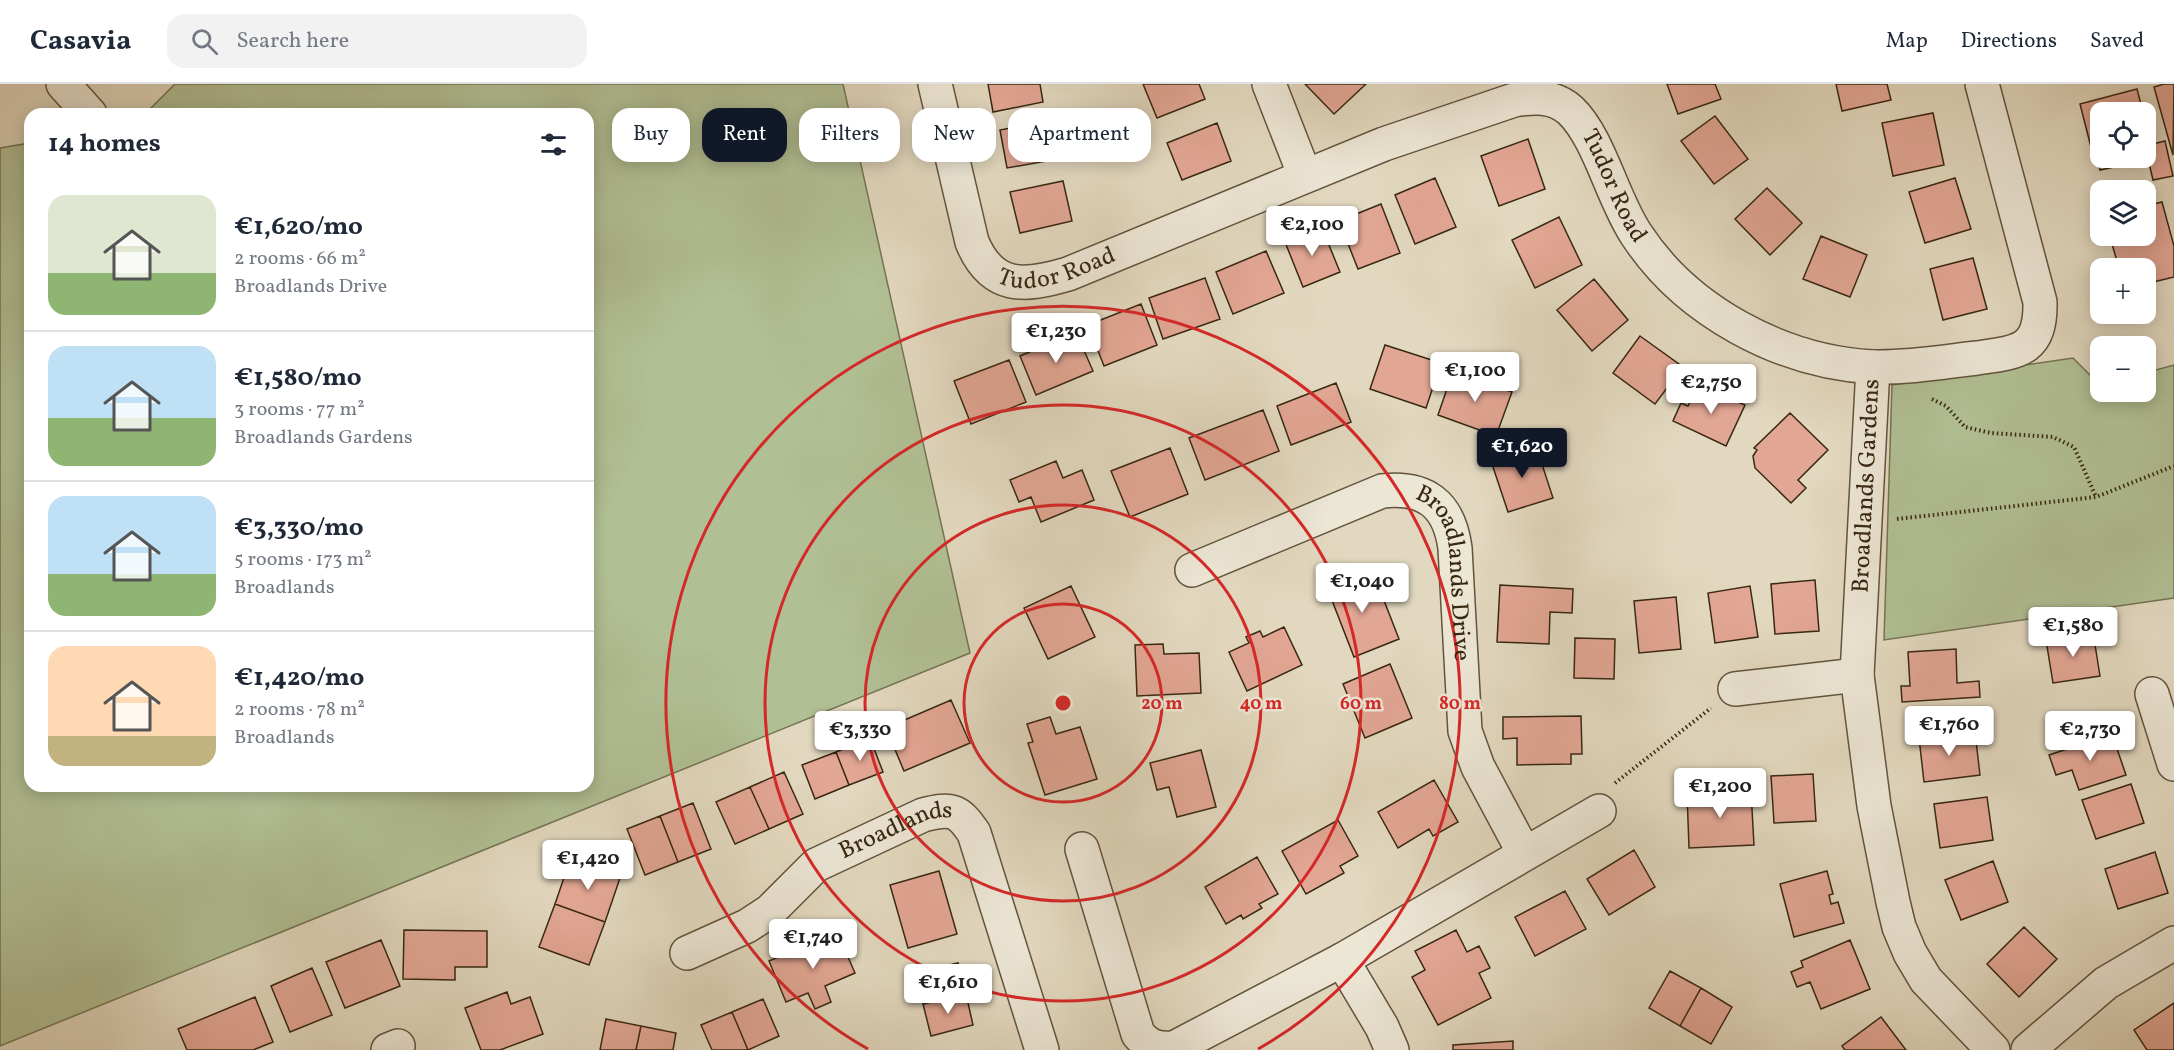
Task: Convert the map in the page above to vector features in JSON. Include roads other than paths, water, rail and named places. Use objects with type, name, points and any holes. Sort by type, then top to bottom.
[{"type":"street","points":[[63,84],[85,108]]},
{"type":"street","name":"Tudor Road","points":[[935,84],[972,242],[980,261],[998,277],[1009,281],[1044,281],[1068,274],[1384,144],[1514,100],[1535,97],[1550,99],[1568,109],[1583,125],[1618,203],[1636,234],[1654,258],[1690,294],[1734,324],[1784,348],[1829,361],[1874,367]]},
{"type":"street","points":[[1269,84],[1305,176]]},
{"type":"street","name":"Broadlands Gardens","points":[[1982,84],[2040,302],[2041,322],[2037,335],[2025,348],[2008,353],[1927,364],[1874,367],[1857,675],[1874,806],[1899,927],[1926,980],[1993,1050]]},
{"type":"street","name":"Broadlands Drive","points":[[1192,570],[1382,491],[1418,492],[1436,504],[1449,524],[1455,548],[1465,731],[1478,767],[1524,853]]},
{"type":"street","points":[[1735,689],[1857,675]]},
{"type":"street","points":[[2152,694],[2174,764]]},
{"type":"street","points":[[1082,849],[1131,1018],[1138,1034],[1152,1047],[1166,1049],[1183,1045],[1342,960],[1599,811]]},
{"type":"street","name":"Broadlands","points":[[687,953],[754,921],[770,910],[816,865],[923,815],[954,812],[964,817],[974,833],[1042,1050]]},
{"type":"street","points":[[2028,1050],[2106,983],[2174,943]]},
{"type":"street","points":[[1342,960],[1382,1027],[1392,1050]]}]
